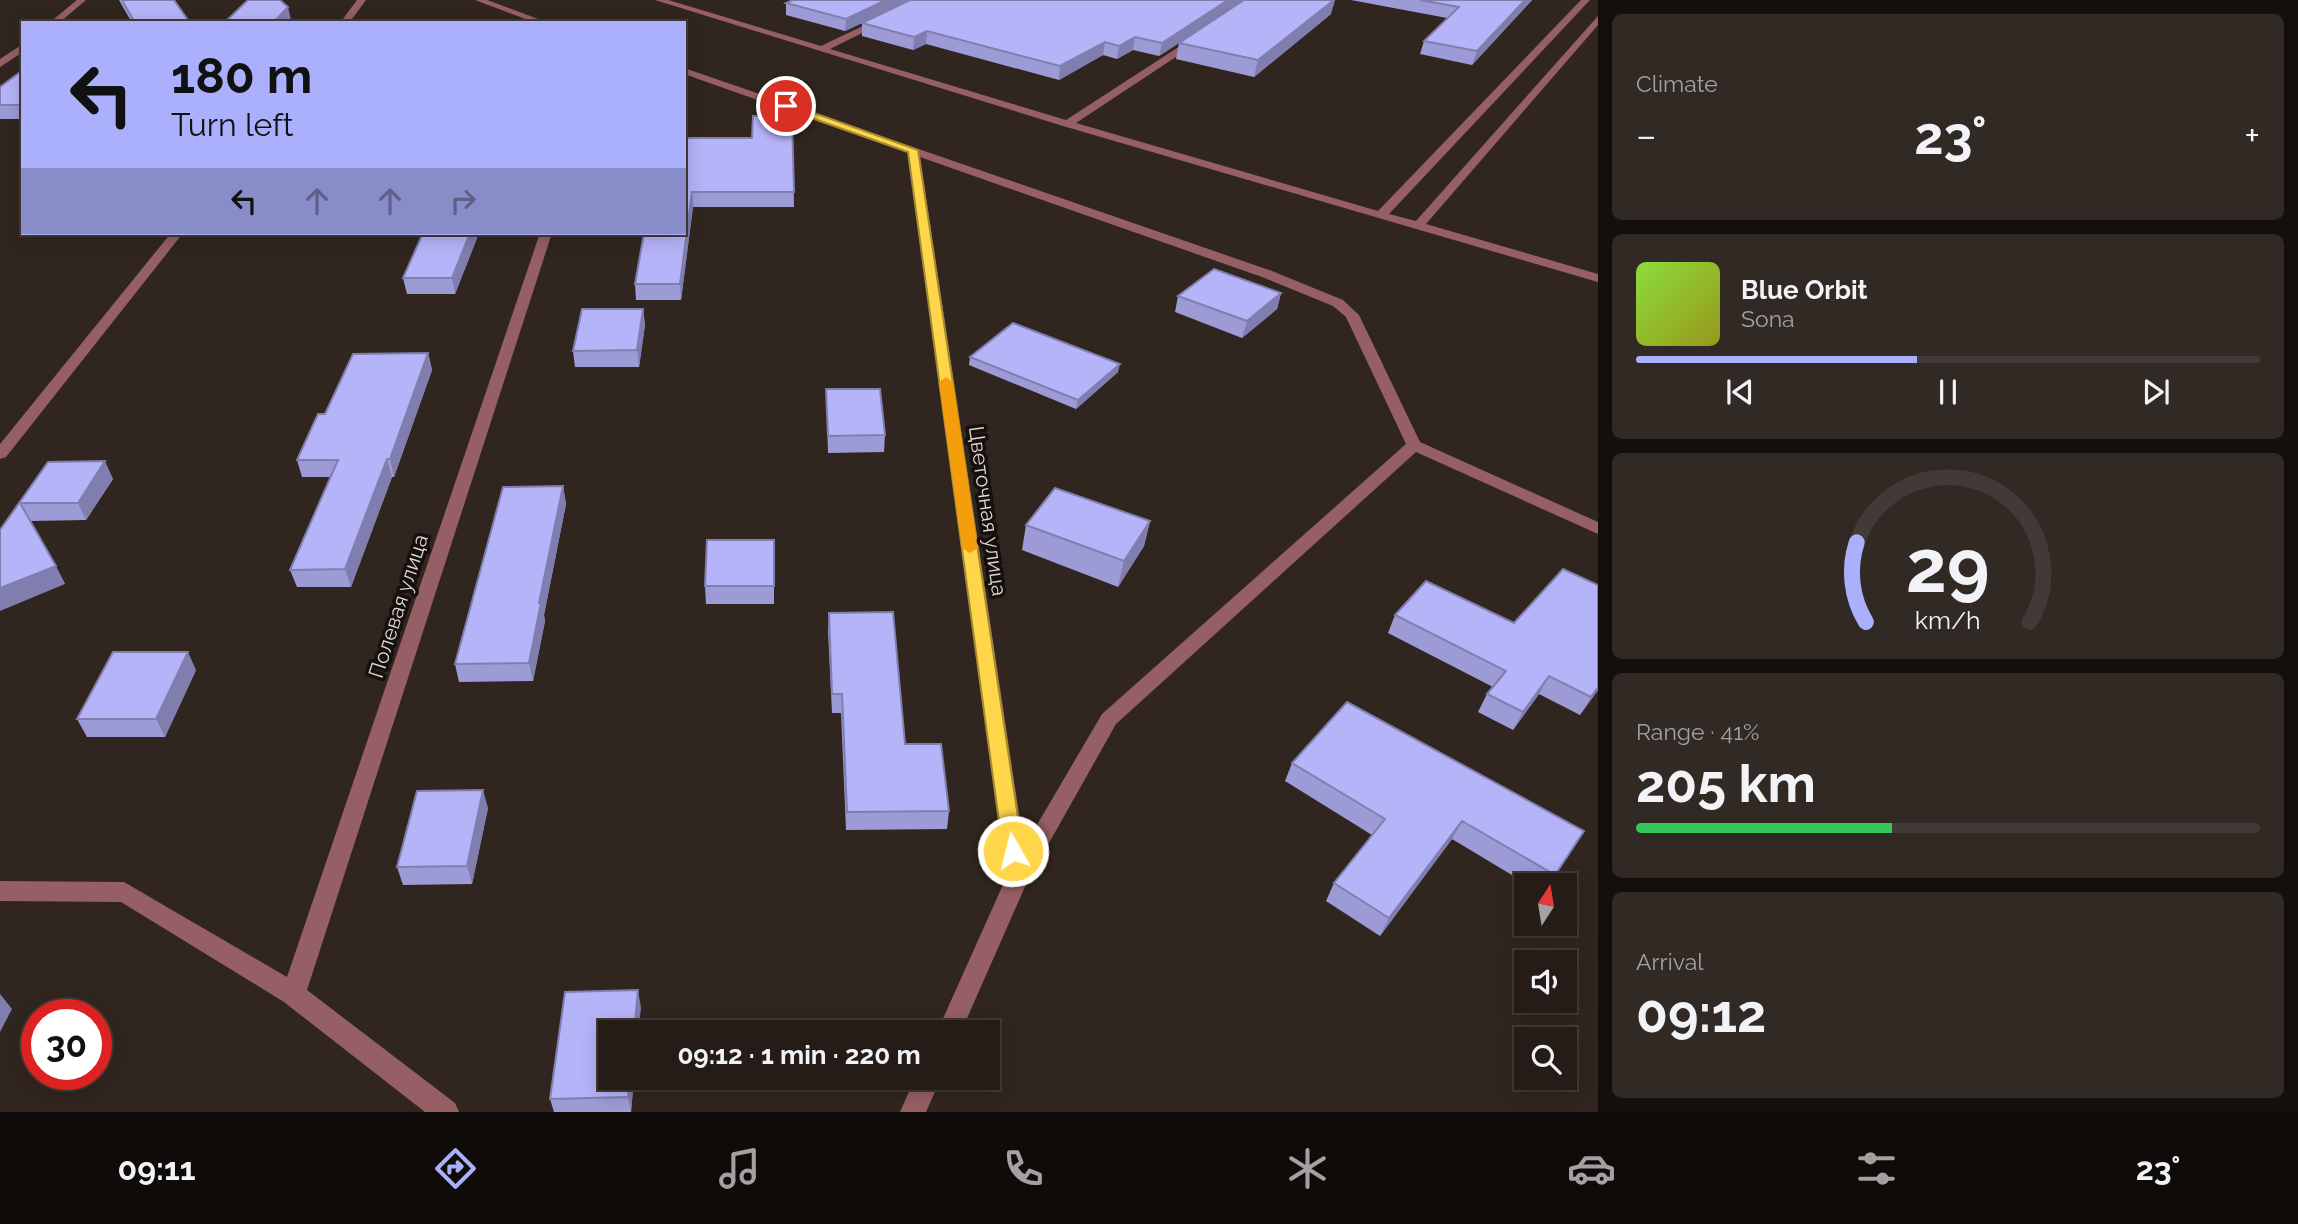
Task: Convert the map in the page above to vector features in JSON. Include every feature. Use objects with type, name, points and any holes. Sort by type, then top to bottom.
[{"type":"street","points":[[56,21],[82,0]]},
{"type":"street","points":[[346,21],[362,0]]},
{"type":"street","points":[[479,0],[539,21]]},
{"type":"street","points":[[659,0],[1067,124],[1598,278]]},
{"type":"street","points":[[822,49],[924,0]]},
{"type":"street","points":[[1380,216],[1586,0]]},
{"type":"street","points":[[1418,226],[1598,19]]},
{"type":"street","points":[[1067,124],[1211,29]]},
{"type":"street","points":[[0,64],[21,48]]},
{"type":"street","points":[[686,72],[1266,274],[1338,303],[1352,316],[1414,445],[1598,529]]},
{"type":"street","name":"Цветочная улица","points":[[913,150],[1017,878]]},
{"type":"street","points":[[0,454],[175,235]]},
{"type":"street","name":"Полевая улица","points":[[293,994],[545,235]]},
{"type":"street","points":[[953,1020],[1017,878],[1109,719],[1414,445]]},
{"type":"street","points":[[0,891],[124,892],[293,994],[446,1112]]},
{"type":"street","points":[[913,1112],[923,1090]]},
{"type":"building","points":[[122,0],[174,0],[189,21],[134,21]]},
{"type":"building","points":[[248,0],[280,0],[288,7],[275,21],[226,21]]},
{"type":"building","points":[[793,0],[886,0],[846,19],[786,3]]},
{"type":"building","points":[[910,0],[1228,0],[1162,43],[1135,37],[1119,46],[1105,42],[1060,66],[927,31],[914,37],[862,23]]},
{"type":"building","points":[[1244,0],[1334,0],[1258,60],[1179,43]]},
{"type":"building","points":[[1420,0],[1525,0],[1477,51],[1424,41],[1459,7]]},
{"type":"building","points":[[21,71],[21,105],[0,105],[0,87]]},
{"type":"building","points":[[753,116],[792,116],[794,192],[692,192],[680,284],[635,284],[644,235],[686,235],[686,138],[752,138]]},
{"type":"building","points":[[422,235],[469,235],[452,278],[403,278]]},
{"type":"building","points":[[1214,269],[1281,293],[1247,321],[1178,296]]},
{"type":"building","points":[[582,309],[643,309],[637,350],[573,351]]},
{"type":"building","points":[[1013,323],[1120,364],[1078,400],[970,357]]},
{"type":"building","points":[[428,353],[390,459],[387,459],[345,569],[290,570],[338,460],[297,460],[318,414],[325,414],[353,354]]},
{"type":"building","points":[[826,389],[880,389],[885,435],[828,436]]},
{"type":"building","points":[[105,461],[78,503],[20,503],[56,566],[0,588],[0,530],[48,462]]},
{"type":"building","points":[[563,486],[529,663],[455,664],[503,487]]},
{"type":"building","points":[[1055,488],[1150,521],[1124,561],[1026,525]]},
{"type":"building","points":[[707,540],[774,540],[774,586],[705,586]]},
{"type":"building","points":[[1563,569],[1598,585],[1598,687],[1591,697],[1549,676],[1523,712],[1487,694],[1506,671],[1395,615],[1426,581],[1514,623]]},
{"type":"building","points":[[893,612],[905,744],[941,744],[949,811],[847,812],[842,694],[832,694],[829,613]]},
{"type":"building","points":[[113,652],[188,652],[156,719],[77,719]]},
{"type":"building","points":[[1347,702],[1584,831],[1556,873],[1552,873],[1462,821],[1389,918],[1334,883],[1385,819],[1292,763]]},
{"type":"building","points":[[483,790],[467,866],[397,867],[417,791]]},
{"type":"building","points":[[638,990],[635,1020],[598,1020],[598,1090],[629,1090],[628,1097],[550,1099],[565,992]]},
{"type":"slow traffic","points":[[946,382],[970,548]]},
{"type":"route","points":[[786,106],[913,150],[1013,851]]}]
